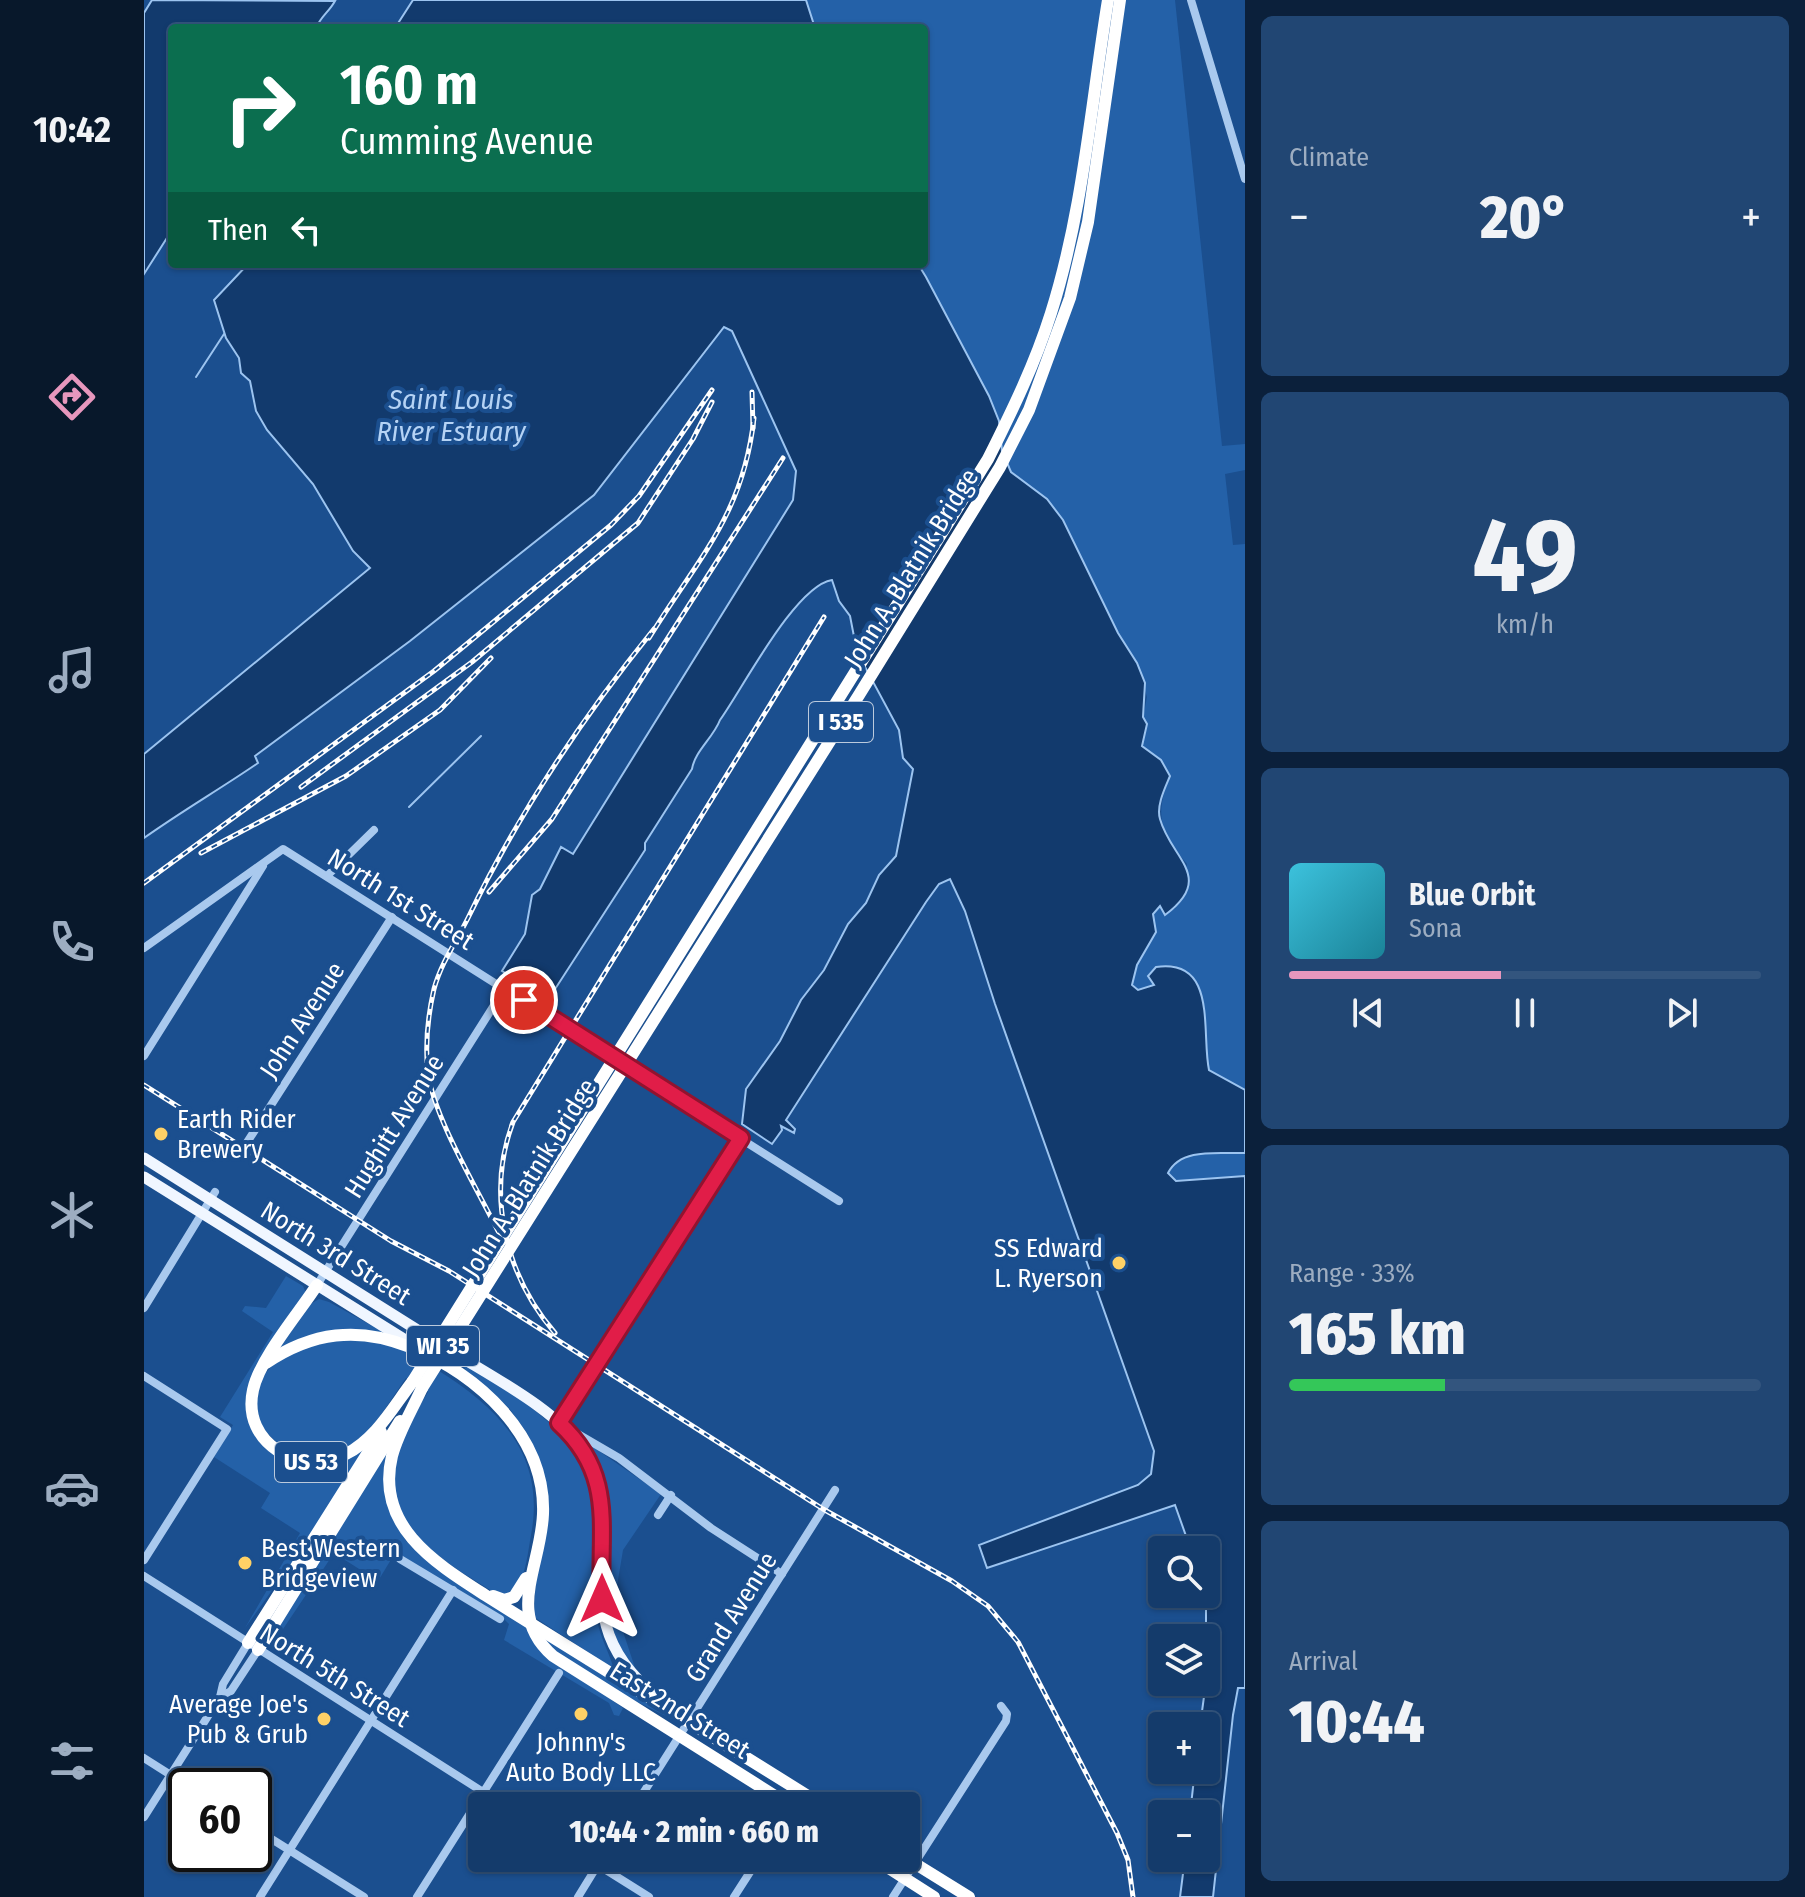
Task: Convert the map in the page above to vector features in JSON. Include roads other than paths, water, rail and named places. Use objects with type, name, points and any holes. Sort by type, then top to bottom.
[{"type":"highway","name":"John A. Blatnik Bridge","points":[[418,1385],[988,459],[1038,354],[1066,260],[1108,0]]},
{"type":"highway","name":"John A. Blatnik Bridge","points":[[418,1385],[859,695],[1000,467],[1029,410],[1070,298],[1088,222],[1120,0]]},
{"type":"highway","points":[[266,1363],[317,1285]]},
{"type":"highway","points":[[266,1363],[304,1341],[336,1333],[380,1337],[427,1353]]},
{"type":"highway","name":"North 3rd Street","points":[[427,1353],[490,1398],[518,1432],[541,1493]]},
{"type":"highway","name":"US 53","points":[[266,1363],[252,1393],[255,1424],[270,1446],[292,1459],[307,1462],[332,1460],[357,1447],[418,1385]]},
{"type":"highway","points":[[418,1385],[395,1447],[390,1481],[393,1505],[403,1529],[439,1565],[527,1622],[542,1522],[541,1493]]},
{"type":"highway","name":"I 535","points":[[253,1647],[418,1385]]},
{"type":"highway","points":[[439,1565],[496,1598],[507,1600],[516,1596],[527,1574],[541,1493]]},
{"type":"highway","name":"East 2nd Street","points":[[527,1622],[802,1792]]},
{"type":"highway","name":"East 2nd Street","points":[[527,1622],[535,1637],[553,1656],[769,1792]]},
{"type":"highway","points":[[920,1867],[969,1897]]},
{"type":"highway","points":[[895,1872],[934,1897]]},
{"type":"main road","name":"North 3rd Street","points":[[144,1158],[213,1196],[559,1423]]},
{"type":"main road","name":"North 3rd Street","points":[[144,1177],[427,1353]]},
{"type":"main road","name":"WI 35","points":[[559,1423],[585,1453],[601,1492],[602,1599],[611,1645],[628,1672],[685,1719]]},
{"type":"street","points":[[1191,0],[1245,179]]},
{"type":"street","points":[[327,876],[374,830]]},
{"type":"street","name":"North 1st Street","points":[[265,862],[283,849],[839,1201]]},
{"type":"street","points":[[144,948],[265,862]]},
{"type":"street","points":[[144,1056],[265,862]]},
{"type":"street","name":"John Avenue","points":[[246,1144],[392,917]]},
{"type":"street","name":"Hughitt Avenue","points":[[317,1285],[505,988]]},
{"type":"street","points":[[559,1423],[741,1138]]},
{"type":"street","points":[[144,1308],[213,1196]]},
{"type":"street","points":[[144,1376],[227,1429],[144,1560]]},
{"type":"street","name":"North 3rd Street","points":[[559,1423],[605,1449],[671,1495],[711,1528],[782,1574]]},
{"type":"street","name":"Grand Avenue","points":[[644,1792],[680,1735],[685,1719],[835,1490]]},
{"type":"street","points":[[658,1515],[671,1495]]},
{"type":"street","points":[[400,1559],[500,1619]]},
{"type":"street","name":"North 5th Street","points":[[144,1576],[483,1792]]},
{"type":"street","points":[[260,1897],[453,1590]]},
{"type":"street","points":[[175,1768],[220,1697],[231,1691],[253,1647]]},
{"type":"street","points":[[483,1792],[559,1673]]},
{"type":"street","points":[[920,1846],[1006,1721],[1007,1714],[1001,1706]]},
{"type":"street","points":[[144,1758],[168,1773]]},
{"type":"street","points":[[144,1817],[168,1780]]},
{"type":"street","points":[[417,1897],[468,1816]]},
{"type":"street","points":[[272,1839],[364,1897]]},
{"type":"street","points":[[578,1897],[593,1872]]},
{"type":"street","points":[[615,1872],[649,1897]]},
{"type":"street","points":[[734,1897],[750,1872]]},
{"type":"street","points":[[893,1897],[906,1872]]},
{"type":"street","points":[[340,1897],[346,1886]]},
{"type":"water","points":[[152,0],[335,1],[318,24],[168,24],[168,236],[144,274],[144,13]]},
{"type":"water","points":[[413,0],[806,0],[814,24],[398,24]]},
{"type":"water","name":"Saint Louis River Estuary","points":[[244,268],[920,268],[989,396],[999,421],[1002,451],[1011,472],[1047,499],[1063,520],[1145,683],[1143,717],[1147,724],[1142,746],[1161,760],[1170,776],[1159,814],[1165,833],[1189,878],[1180,902],[1165,915],[1160,906],[1153,914],[1156,932],[1137,965],[1132,985],[1138,990],[1154,985],[1148,976],[1156,967],[1176,967],[1189,974],[1198,986],[1203,1001],[1209,1070],[1245,1090],[1245,1153],[1191,1156],[1182,1159],[1168,1173],[1176,1181],[1245,1176],[1245,1688],[1238,1688],[1233,1715],[1220,1833],[1220,1800],[1192,1800],[1193,1784],[1220,1784],[1220,1712],[1202,1712],[1204,1696],[1220,1696],[1220,1624],[1206,1624],[1206,1608],[1220,1608],[1220,1536],[1186,1536],[1175,1505],[987,1568],[979,1545],[1138,1485],[1151,1474],[1154,1451],[995,1004],[965,911],[950,879],[939,884],[926,902],[786,1120],[795,1129],[794,1133],[781,1126],[782,1130],[772,1144],[742,1124],[746,1089],[780,1041],[801,1000],[824,970],[848,924],[866,903],[879,875],[896,856],[913,769],[903,758],[899,730],[857,652],[850,616],[839,601],[832,580],[818,586],[802,600],[771,640],[697,756],[645,843],[645,850],[548,1000],[502,971],[525,934],[532,895],[540,889],[561,847],[573,854],[793,500],[796,471],[732,331],[724,327],[594,495],[410,641],[255,756],[258,763],[144,838],[144,754],[370,568],[353,551],[313,484],[267,430],[256,411],[250,381],[241,373],[239,358],[226,338],[214,300]]},
{"type":"water","name":"Saint Louis River Estuary","points":[[1183,1872],[1216,1872],[1213,1897],[1180,1897]]},
{"type":"waterway","points":[[196,377],[224,334]]},
{"type":"waterway","points":[[409,807],[481,736]]},
{"type":"railway","points":[[144,883],[434,671],[611,525],[639,496],[712,390]]},
{"type":"railway","points":[[752,392],[753,428]]},
{"type":"railway","points":[[301,787],[472,662],[638,523],[693,439],[712,402]]},
{"type":"railway","points":[[649,638],[729,510],[740,482],[754,418]]},
{"type":"railway","points":[[489,892],[552,819],[783,458]]},
{"type":"railway","points":[[555,1333],[524,1286],[505,1233],[501,1177],[513,1122],[824,617]]},
{"type":"railway","points":[[499,1233],[458,1154],[432,1091],[427,1041],[434,989],[487,879],[530,804],[577,732],[654,629]]},
{"type":"railway","points":[[201,853],[346,776],[440,710],[491,658]]},
{"type":"railway","points":[[144,1085],[391,1241],[449,1271],[823,1509],[952,1581],[988,1606],[1018,1642],[1117,1833],[1128,1860],[1133,1897]]},
{"type":"place","name":"Earth Rider Brewery","points":[[161,1134]]},
{"type":"place","name":"SS Edward L. Ryerson","points":[[1119,1263]]},
{"type":"place","name":"Best Western Bridgeview","points":[[245,1563]]},
{"type":"place","name":"Johnny's Auto Body LLC","points":[[581,1714]]},
{"type":"place","name":"Average Joe's Pub & Grub","points":[[324,1719]]}]
